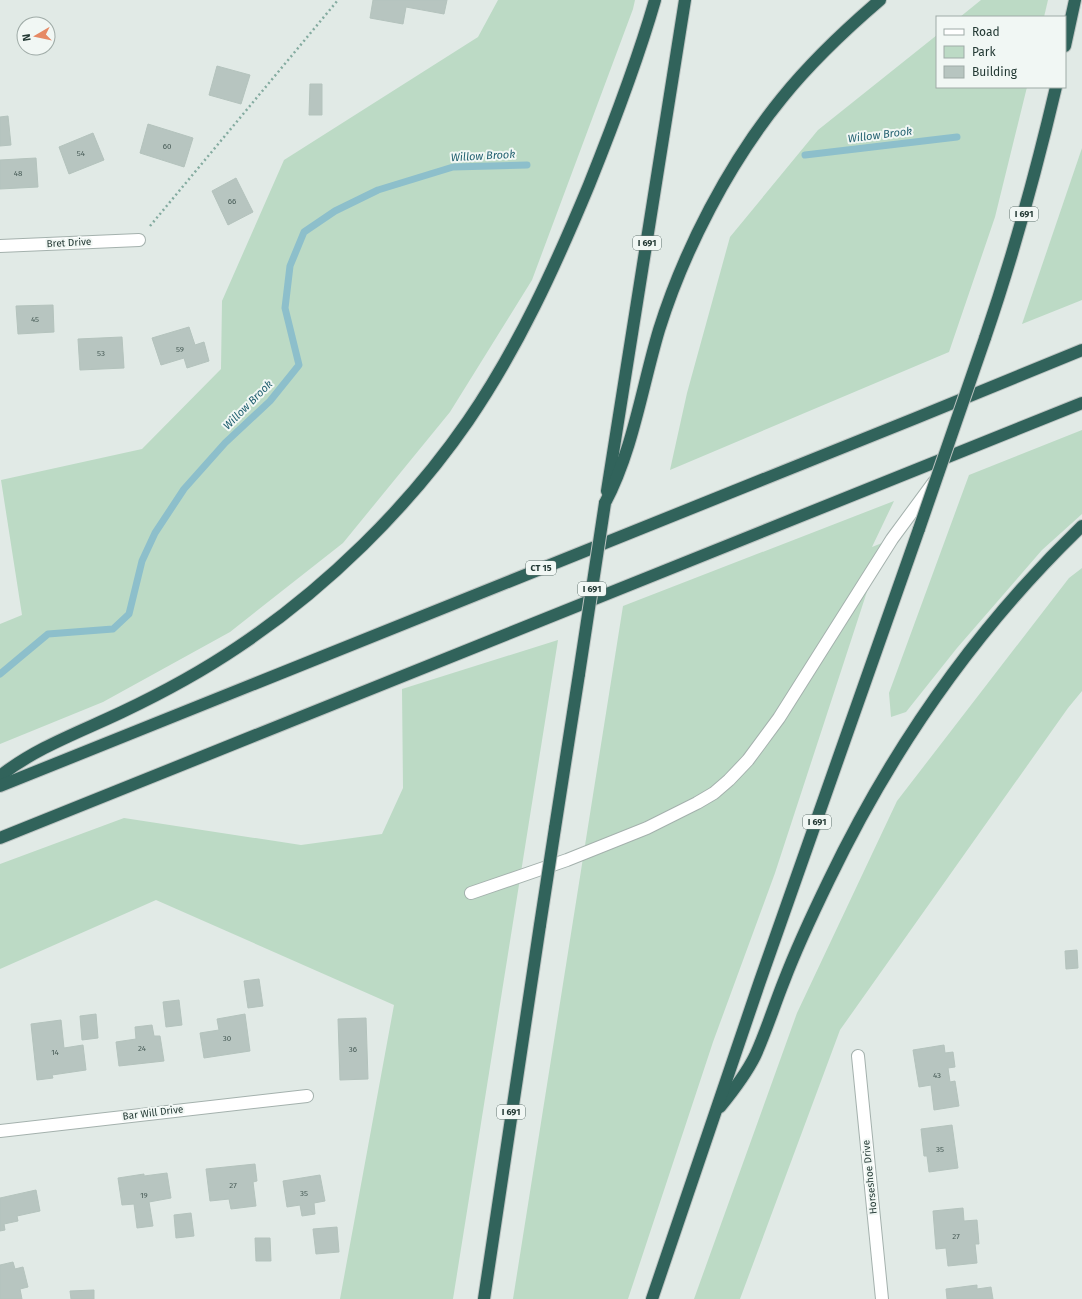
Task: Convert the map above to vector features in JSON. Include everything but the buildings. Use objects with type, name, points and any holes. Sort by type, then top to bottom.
[{"type":"highway","points":[[0,776],[48,745],[124,711],[179,683],[257,634],[310,594],[339,567],[382,525],[428,473],[467,422],[482,399],[501,368],[533,309],[603,150],[631,74],[655,0]]},
{"type":"highway","name":"I 691","points":[[484,1299],[605,503],[612,484],[685,0]]},
{"type":"highway","points":[[612,484],[643,395],[669,302],[690,252],[718,196],[750,142],[782,98],[832,44],[880,0]]},
{"type":"highway","points":[[1066,41],[1075,0]]},
{"type":"highway","name":"I 691","points":[[652,1299],[714,1114],[985,338],[1030,192],[1056,88]]},
{"type":"highway","name":"CT 15","points":[[0,786],[1082,350]]},
{"type":"highway","points":[[0,838],[1082,403]]},
{"type":"highway","points":[[714,1114],[739,1083],[754,1057],[784,980],[828,880],[865,810],[893,762],[944,688],[986,632],[1025,586],[1082,526]]},
{"type":"street","name":"Bret Drive","points":[[0,246],[139,240]]},
{"type":"street","points":[[471,893],[567,860],[647,828],[697,804],[714,793],[729,780],[748,760],[778,718],[892,539],[937,478]]},
{"type":"street","name":"Horseshoe Drive","points":[[858,1056],[882,1299]]},
{"type":"street","name":"Bar Will Drive","points":[[0,1131],[307,1096]]},
{"type":"path","points":[[139,240],[338,0]]},
{"type":"green space","points":[[498,0],[635,0],[633,9],[532,280],[450,412],[343,543],[230,632],[103,702],[0,744],[0,624],[22,615],[1,480],[142,449],[221,369],[222,301],[284,160],[478,37]]},
{"type":"green space","points":[[981,0],[1048,0],[1044,16],[961,16]]},
{"type":"green space","points":[[936,36],[936,88],[1027,88],[995,217],[949,352],[670,470],[687,393],[730,237],[818,130]]},
{"type":"green space","points":[[1082,148],[1082,300],[1022,324]]},
{"type":"green space","points":[[1082,430],[1082,514],[1042,550],[957,648],[906,712],[891,717],[889,693],[969,475]]},
{"type":"green space","points":[[894,501],[872,547],[892,539],[876,564],[775,873],[713,1042],[628,1299],[513,1299],[623,606]]},
{"type":"green space","points":[[1082,568],[1082,691],[1068,708],[840,1030],[740,1299],[694,1299],[797,1013],[897,801],[1069,578]]},
{"type":"green space","points":[[558,640],[453,1299],[340,1299],[394,1005],[156,900],[0,969],[0,864],[124,818],[301,845],[382,834],[403,788],[402,689]]},
{"type":"waterway","name":"Willow Brook","points":[[805,155],[957,137]]},
{"type":"waterway","name":"Willow Brook","points":[[0,674],[48,634],[113,629],[129,614],[142,561],[155,533],[184,489],[225,443],[270,401],[299,365],[285,308],[290,266],[304,232],[335,211],[378,190],[453,167],[527,165]]}]
